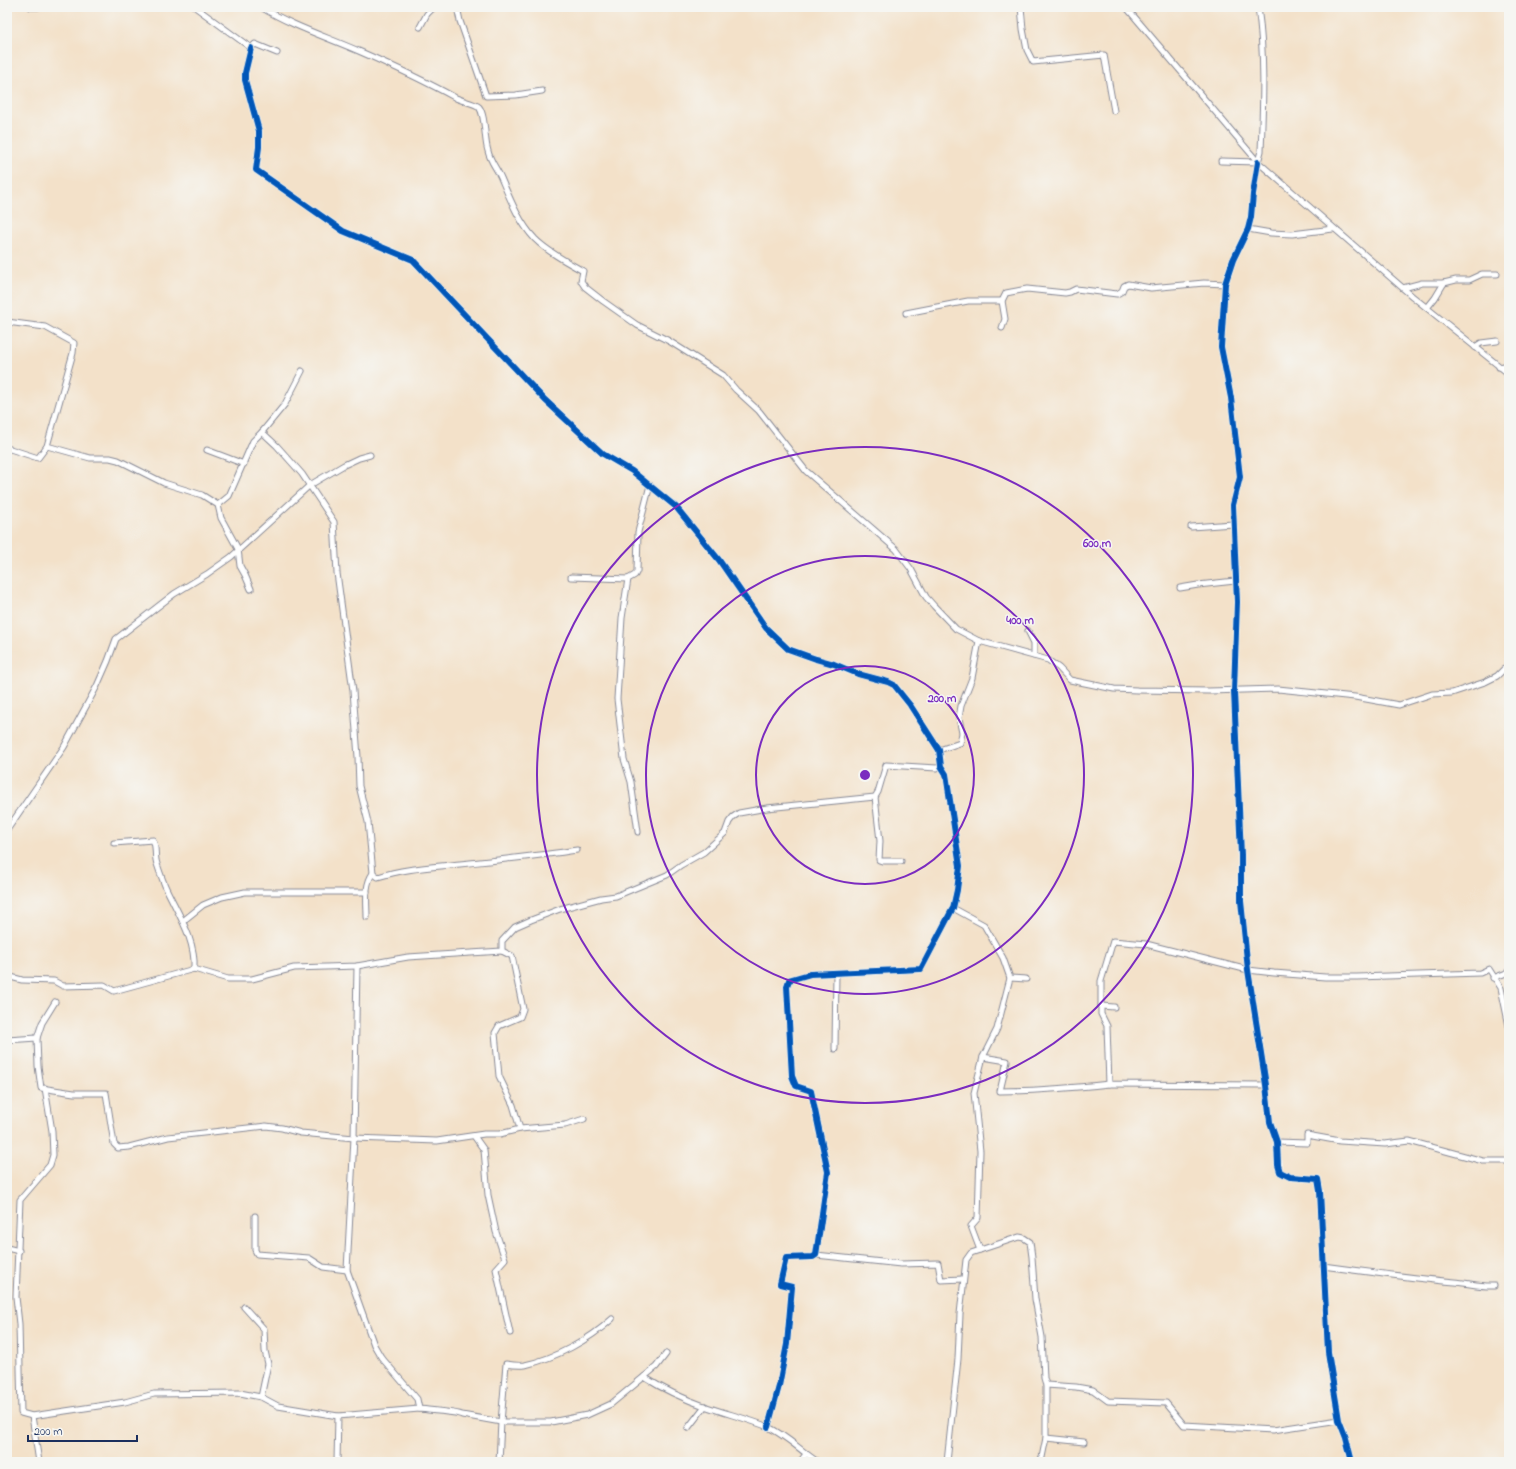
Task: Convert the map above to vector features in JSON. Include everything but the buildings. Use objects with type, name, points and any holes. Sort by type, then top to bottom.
[{"type":"street","points":[[31,7],[38,7]]},
{"type":"street","points":[[195,7],[251,48]]},
{"type":"street","points":[[261,7],[280,18],[361,52],[424,81],[463,102],[476,104],[482,113],[487,150],[490,158],[497,169],[520,218],[535,239],[557,256],[583,271],[581,281],[585,287],[609,305],[637,325],[669,341],[724,375],[736,390],[759,411],[806,471],[896,549],[911,569],[926,597],[956,629],[979,641],[1048,660],[1059,668],[1070,680],[1114,689],[1209,692],[1278,689],[1355,697],[1399,705],[1432,694],[1452,693],[1485,682],[1497,676],[1509,664]]},
{"type":"street","points":[[420,27],[427,14],[434,7]]},
{"type":"street","points":[[457,7],[486,96],[542,91]]},
{"type":"street","points":[[1022,7],[1023,29],[1027,50],[1033,62],[1104,54],[1114,111]]},
{"type":"street","points":[[1126,7],[1258,162],[1333,229],[1427,308],[1509,374]]},
{"type":"street","points":[[1258,7],[1264,66],[1261,151],[1252,194],[1251,217],[1248,229],[1233,260],[1225,284],[1221,347],[1231,398],[1240,477],[1233,505],[1233,524],[1237,602],[1234,691],[1241,855],[1241,901],[1248,970],[1266,1085],[1270,1122],[1277,1142],[1278,1165],[1280,1172],[1290,1177],[1318,1179],[1320,1191],[1328,1352],[1339,1420],[1346,1438],[1352,1462]]},
{"type":"street","points":[[277,53],[255,44],[251,48],[245,73],[245,80],[259,131],[259,147],[256,170],[343,232],[413,260],[545,400],[603,454],[632,471],[676,507],[719,560],[766,628],[788,649],[894,685],[910,705],[939,750],[941,766],[946,774],[960,866],[958,890],[953,908],[921,969],[810,974],[789,980],[787,986],[792,1076],[796,1086],[811,1091],[828,1172],[816,1255]]},
{"type":"street","points":[[1221,160],[1258,162]]},
{"type":"street","points":[[1248,229],[1271,233],[1292,234],[1333,229]]},
{"type":"street","points":[[1403,288],[1422,283],[1444,283],[1456,280],[1469,280],[1482,274],[1497,274]]},
{"type":"street","points":[[1002,328],[1005,319],[1002,301],[1006,293],[1027,289],[1065,293],[1076,289],[1117,294],[1122,291],[1124,286],[1128,284],[1151,288],[1204,283],[1225,284]]},
{"type":"street","points":[[1427,308],[1444,283]]},
{"type":"street","points":[[906,313],[968,301],[1002,301]]},
{"type":"street","points":[[7,322],[45,327],[74,344],[47,446],[38,458],[7,448]]},
{"type":"street","points":[[1475,347],[1481,343],[1497,341]]},
{"type":"street","points":[[1499,366],[1509,365]]},
{"type":"street","points":[[218,505],[229,496],[253,441],[284,404],[302,371]]},
{"type":"street","points":[[262,432],[277,446],[310,485],[334,522],[337,573],[353,691],[359,786],[368,822],[373,873],[369,878],[367,892],[367,917]]},
{"type":"street","points":[[47,446],[90,458],[110,458],[118,460],[164,482],[202,495],[218,505],[221,518],[238,549],[240,566],[246,575],[251,589]]},
{"type":"street","points":[[207,450],[244,464]]},
{"type":"street","points":[[7,830],[64,747],[96,686],[108,661],[116,639],[174,594],[231,557],[310,485],[344,465],[370,455]]},
{"type":"street","points":[[571,577],[628,579],[635,575],[638,532],[650,485]]},
{"type":"street","points":[[1191,527],[1233,524]]},
{"type":"street","points":[[628,579],[622,618],[617,699],[624,759],[631,782],[638,832]]},
{"type":"street","points":[[1180,588],[1235,581]]},
{"type":"street","points":[[1028,631],[1034,643],[1034,656]]},
{"type":"street","points":[[939,750],[960,743],[962,733],[959,718],[961,706],[972,678],[979,641]]},
{"type":"street","points":[[901,860],[879,860],[880,841],[875,797],[878,792],[886,765],[937,768],[941,766]]},
{"type":"street","points":[[502,951],[502,942],[515,927],[560,909],[631,891],[667,875],[704,852],[725,833],[729,822],[739,813],[767,808],[875,797]]},
{"type":"street","points":[[114,843],[153,840],[155,845],[156,861],[166,889],[188,934],[195,959],[194,969]]},
{"type":"street","points":[[373,873],[378,877],[392,872],[426,867],[488,860],[530,858],[577,850]]},
{"type":"street","points":[[182,921],[203,905],[222,897],[245,892],[367,892]]},
{"type":"street","points":[[953,908],[984,925],[1003,958],[1010,978],[997,1029],[983,1057],[974,1093],[980,1151],[978,1218],[971,1226],[980,1250]]},
{"type":"street","points":[[1110,1084],[1107,1026],[1101,1014],[1101,1006],[1102,981],[1113,941],[1146,944],[1248,970],[1325,977],[1358,978],[1480,973],[1489,969],[1493,978],[1501,988],[1509,1026]]},
{"type":"street","points":[[7,976],[22,980],[54,982],[64,986],[104,985],[114,992],[194,969],[228,979],[252,980],[294,968],[357,966],[408,957],[502,951],[512,956],[523,1009],[520,1017],[499,1026],[495,1033],[499,1076],[520,1128]]},
{"type":"street","points":[[357,966],[354,1138],[347,1270],[374,1345],[381,1357],[417,1399],[419,1410]]},
{"type":"street","points":[[1493,978],[1509,972]]},
{"type":"street","points":[[836,973],[836,1049]]},
{"type":"street","points":[[1010,978],[1026,979]]},
{"type":"street","points":[[55,1002],[42,1023],[37,1038],[41,1088],[74,1093],[106,1092],[114,1144],[118,1148],[129,1147],[168,1137],[266,1126],[301,1133],[354,1138],[437,1141],[484,1134],[500,1134],[520,1128],[565,1125],[584,1119]]},
{"type":"street","points":[[1101,1006],[1114,1008]]},
{"type":"street","points":[[7,1040],[37,1038]]},
{"type":"street","points":[[983,1057],[1007,1060],[1000,1090],[1038,1090],[1045,1088],[1056,1090],[1110,1084],[1266,1085]]},
{"type":"street","points":[[45,1088],[52,1131],[53,1154],[50,1165],[20,1200],[16,1297],[19,1324],[21,1413],[32,1416],[125,1402],[154,1394],[240,1393],[261,1397],[278,1406],[338,1416],[419,1410],[448,1413],[458,1412],[462,1415],[501,1422],[551,1422],[587,1415],[611,1404],[656,1367],[666,1354]]},
{"type":"street","points":[[1277,1142],[1307,1143],[1307,1134],[1348,1142],[1385,1144],[1409,1141],[1483,1160],[1509,1161]]},
{"type":"street","points":[[474,1136],[484,1150],[488,1195],[496,1232],[505,1260],[496,1269],[510,1333]]},
{"type":"street","points":[[255,1216],[254,1250],[257,1254],[309,1258],[323,1267],[347,1270]]},
{"type":"street","points":[[947,1462],[958,1359],[960,1314],[966,1260],[971,1253],[1019,1237],[1030,1242],[1035,1299],[1042,1337],[1044,1378],[1046,1385],[1046,1438],[1041,1462]]},
{"type":"street","points":[[7,1248],[19,1251]]},
{"type":"street","points":[[768,1427],[779,1386],[787,1344],[792,1287],[780,1284],[786,1258],[813,1257],[816,1255],[901,1264],[938,1263],[941,1280],[963,1279]]},
{"type":"street","points":[[1323,1266],[1423,1279],[1494,1286]]},
{"type":"street","points":[[244,1308],[264,1329],[265,1351],[268,1364],[261,1397]]},
{"type":"street","points":[[499,1462],[506,1364],[524,1365],[559,1354],[602,1328],[612,1319]]},
{"type":"street","points":[[644,1377],[666,1391],[768,1427],[783,1436],[818,1462]]},
{"type":"street","points":[[1046,1385],[1093,1390],[1108,1401],[1166,1403],[1184,1425],[1273,1430],[1339,1420]]},
{"type":"street","points":[[688,1428],[705,1406]]},
{"type":"street","points":[[32,1416],[39,1462]]},
{"type":"street","points":[[337,1462],[338,1416]]},
{"type":"street","points":[[1046,1438],[1084,1442]]},
{"type":"street","points":[[800,1462],[806,1454]]},
{"type":"cycle path","points":[[251,48],[245,73],[245,80],[259,131],[259,147],[256,170],[343,231],[413,260],[545,400],[603,454],[632,471],[676,507],[719,560],[766,628],[788,649],[894,685],[910,705],[939,750],[941,766],[946,774],[960,866],[953,908],[921,969],[810,974],[789,980],[787,986],[792,1076],[796,1086],[811,1091],[828,1172],[816,1255],[813,1257],[786,1258],[780,1284],[792,1287],[787,1344],[779,1386],[768,1427]]},
{"type":"cycle path","points":[[1258,162],[1248,229],[1233,260],[1225,284],[1221,347],[1231,398],[1240,477],[1233,505],[1237,602],[1234,691],[1241,855],[1241,901],[1248,970],[1266,1085],[1270,1122],[1277,1142],[1278,1165],[1280,1172],[1290,1177],[1318,1179],[1320,1191],[1328,1352],[1339,1420],[1346,1438],[1352,1462]]}]
